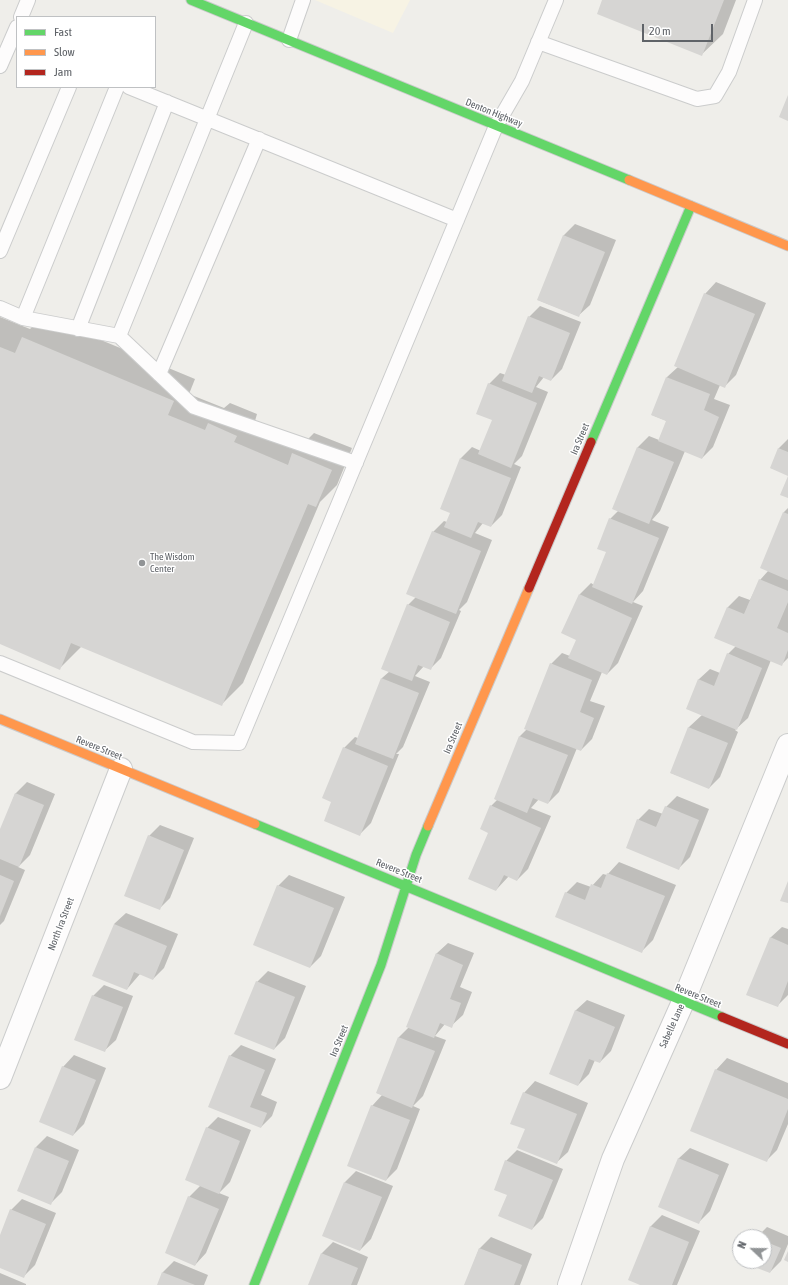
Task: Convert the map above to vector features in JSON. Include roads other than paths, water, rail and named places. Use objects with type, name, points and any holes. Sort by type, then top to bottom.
[{"type":"street","name":"Denton Highway","points":[[191,0],[788,246]]},
{"type":"street","name":"Ira Street","points":[[254,1285],[381,964],[416,855],[691,206]]},
{"type":"street","name":"Revere Street","points":[[0,720],[788,1044]]},
{"type":"street","name":"Sabelle Lane","points":[[569,1285],[613,1159],[683,1002],[788,745]]},
{"type":"street","name":"North Ira Street","points":[[0,1078],[121,769]]},
{"type":"lane","points":[[21,16],[28,0]]},
{"type":"lane","points":[[289,40],[303,0]]},
{"type":"lane","points":[[0,663],[193,742],[239,743],[496,126],[522,81],[556,0]]},
{"type":"lane","points":[[538,42],[698,99],[715,96],[729,72],[755,0]]},
{"type":"lane","points":[[119,336],[246,23]]},
{"type":"lane","points":[[0,66],[15,36]]},
{"type":"lane","points":[[0,251],[69,88]]},
{"type":"lane","points":[[23,318],[117,88]]},
{"type":"lane","points":[[132,88],[457,220]]},
{"type":"lane","points":[[78,328],[167,102]]},
{"type":"lane","points":[[159,374],[259,139]]},
{"type":"lane","points":[[0,308],[23,318],[119,336],[194,407],[356,463]]},
{"type":"place","name":"The Wisdom Center","points":[[142,563]]}]
